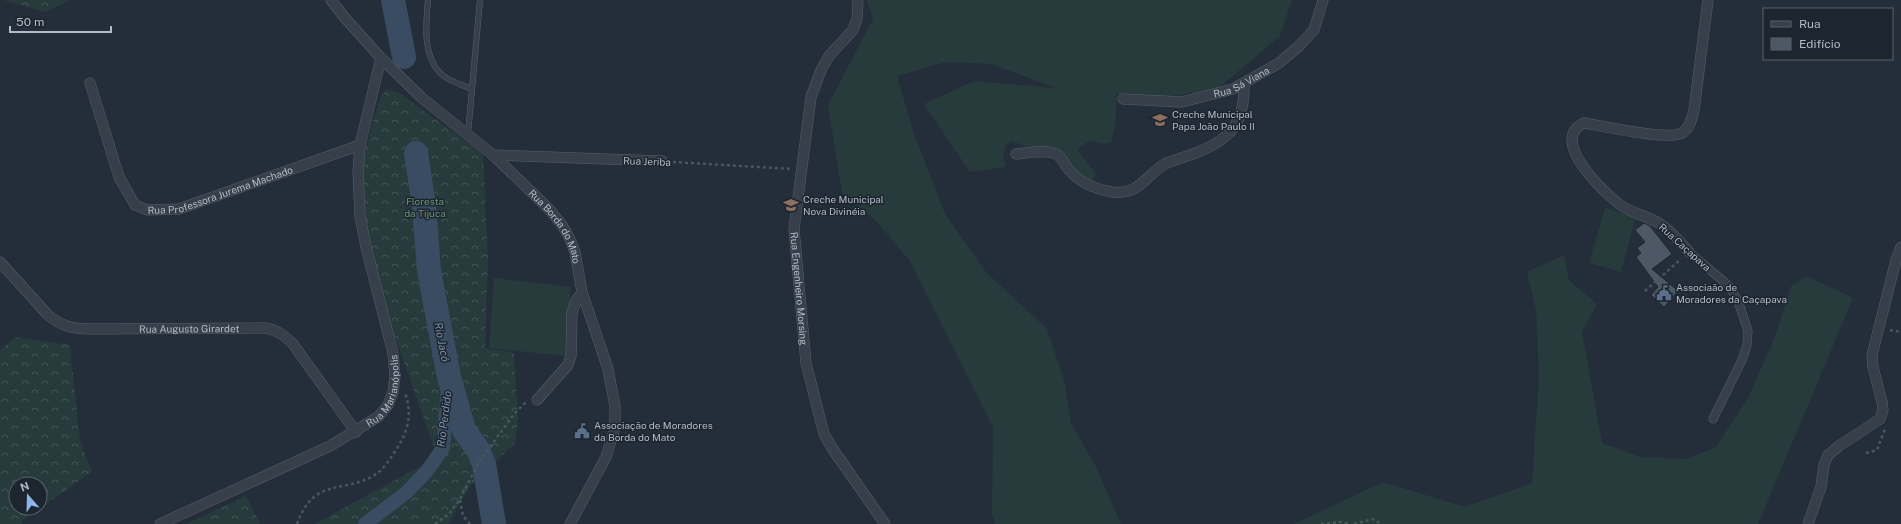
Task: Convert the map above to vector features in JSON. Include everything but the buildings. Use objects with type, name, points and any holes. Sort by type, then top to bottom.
[{"type":"street","name":"Rua Borda do Mato","points":[[331,0],[380,58],[422,98],[493,154],[549,209],[562,225],[575,252],[582,292],[608,369],[615,406],[615,420],[614,431],[606,458],[570,524]]},
{"type":"street","name":"Rua Engenheiro Morsing","points":[[857,0],[857,19],[852,30],[830,56],[814,85],[806,122],[794,229],[804,345],[810,380],[824,434],[885,524]]},
{"type":"street","name":"Rua Sá Viana","points":[[1123,99],[1182,102],[1233,89],[1279,63],[1298,48],[1314,30],[1323,0]]},
{"type":"street","name":"Rua Caçapava","points":[[1708,0],[1694,110],[1691,123],[1683,133],[1675,136],[1658,135],[1584,123],[1577,126],[1573,135],[1573,148],[1578,160],[1603,189],[1620,205],[1656,221],[1668,229],[1689,252],[1729,286],[1738,301],[1748,330],[1747,345],[1742,360],[1713,419]]},
{"type":"street","name":"Rua Marianópolis","points":[[160,524],[216,497],[310,457],[356,432],[378,417],[388,405],[393,392],[395,376],[393,353],[366,247],[360,216],[358,171],[360,145],[380,58]]},
{"type":"street","name":"Rua Professora Jurema Machado","points":[[90,83],[119,177],[136,205],[147,210],[179,209],[360,145]]},
{"type":"street","points":[[1016,154],[1045,152],[1056,154],[1079,181],[1103,190],[1126,192],[1147,181],[1164,165],[1198,152],[1217,142],[1233,130],[1242,115],[1244,83]]},
{"type":"street","name":"Rua Jeriba","points":[[493,154],[662,161]]},
{"type":"street","points":[[1808,524],[1821,487],[1824,464],[1828,455],[1880,419],[1883,410],[1882,402],[1873,367],[1872,355],[1896,260],[1901,247]]},
{"type":"street","name":"Rua Augusto Girardet","points":[[0,262],[54,321],[65,326],[90,329],[265,328],[275,330],[285,336],[292,344],[356,432]]},
{"type":"street","points":[[537,400],[568,365],[571,356],[572,313],[576,301],[582,292]]},
{"type":"lane","points":[[428,0],[426,24],[429,55],[442,75],[472,89]]},
{"type":"lane","points":[[468,135],[480,0]]},
{"type":"path","name":"Rua Jeriba","points":[[662,161],[800,169]]},
{"type":"path","points":[[1645,291],[1689,252]]},
{"type":"path","points":[[297,524],[306,507],[320,492],[363,481],[374,476],[385,466],[403,440],[408,429],[408,408],[404,390],[395,376]]},
{"type":"path","points":[[435,524],[449,514],[460,499],[479,462],[514,414],[526,402],[537,400]]},
{"type":"path","points":[[460,499],[463,516],[470,524]]},
{"type":"path","points":[[1354,524],[1373,519],[1381,524]]},
{"type":"path","points":[[1321,524],[1340,522],[1351,524]]},
{"type":"green space","points":[[3,0],[69,0],[46,12]]},
{"type":"green space","points":[[867,0],[1292,0],[1280,36],[1216,90],[1166,97],[1117,94],[1115,127],[1111,143],[1103,144],[1089,141],[1077,149],[1096,174],[1091,182],[1072,167],[1067,156],[1061,150],[1049,146],[1035,150],[1012,141],[1005,146],[1003,157],[1006,167],[970,172],[924,104],[974,81],[1056,88],[991,64],[946,62],[897,76],[913,131],[945,214],[986,272],[1047,329],[1064,380],[1071,423],[1095,465],[1121,524],[995,524],[992,514],[993,427],[910,261],[877,222],[842,193],[828,105],[873,19]]},
{"type":"green space","name":"Floresta da Tijuca","points":[[386,89],[399,93],[483,154],[488,258],[485,348],[514,353],[518,420],[515,443],[470,486],[448,524],[315,524],[419,467],[436,453],[381,297],[365,225],[363,157],[379,101]]},
{"type":"green space","points":[[1605,208],[1636,217],[1621,272],[1589,263]]},
{"type":"green space","points":[[1564,255],[1569,280],[1597,304],[1582,332],[1602,443],[1640,457],[1686,459],[1716,447],[1748,398],[1775,337],[1791,286],[1807,276],[1853,298],[1758,524],[1294,524],[1383,482],[1465,507],[1532,483],[1539,376],[1536,309],[1527,272]]},
{"type":"green space","points":[[494,278],[571,287],[566,356],[489,348]]},
{"type":"green space","points":[[16,337],[70,345],[80,441],[92,472],[48,502],[48,476],[8,476],[8,516],[28,516],[22,520],[22,524],[0,524],[0,350]]},
{"type":"green space","points":[[246,496],[260,524],[186,524]]},
{"type":"waterway","name":"Rio Jacó","points":[[393,0],[404,57]]},
{"type":"waterway","name":"Rio Jacó","points":[[416,153],[424,206],[429,271],[449,377],[464,430],[478,450],[484,464],[494,524]]},
{"type":"waterway","name":"Rio Perdido","points":[[365,524],[407,492],[427,471],[443,448],[449,377]]},
{"type":"place","name":"Creche Municipal Papa João Paulo II","points":[[1160,120]]},
{"type":"place","name":"Creche Municipal Nova Divinéia","points":[[791,205]]},
{"type":"place","name":"Associaão de Moradores da Caçapava","points":[[1664,293]]},
{"type":"place","name":"Associação de Moradores da Borda do Mato","points":[[582,431]]}]
